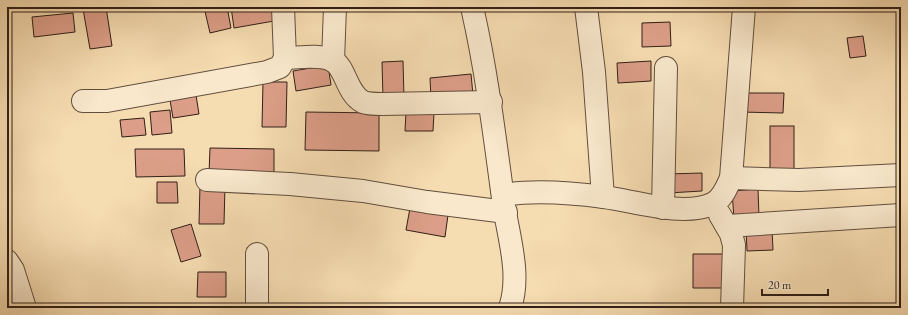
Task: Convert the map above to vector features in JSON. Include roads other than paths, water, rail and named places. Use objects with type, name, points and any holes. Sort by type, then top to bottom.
[{"type":"street","points":[[83,101],[107,101],[267,72],[280,67],[285,58],[282,7]]},
{"type":"street","points":[[333,61],[335,7]]},
{"type":"street","points":[[472,7],[491,102],[504,204],[515,271],[513,300],[510,308]]},
{"type":"street","points":[[586,7],[594,72],[603,197]]},
{"type":"street","points":[[207,180],[290,184],[363,191],[427,202],[504,204],[535,193],[603,197],[662,208],[695,208],[713,204],[725,192],[732,178],[744,7]]},
{"type":"street","points":[[285,58],[322,57],[333,61],[340,69],[348,86],[356,97],[364,102],[382,104],[491,102]]},
{"type":"street","points":[[662,208],[666,68]]},
{"type":"street","points":[[732,178],[799,180],[901,175]]},
{"type":"street","points":[[713,204],[726,226],[734,245],[732,308]]},
{"type":"street","points":[[726,226],[901,215]]},
{"type":"street","points":[[257,254],[257,308]]},
{"type":"street","points":[[7,261],[13,270],[18,300]]}]
